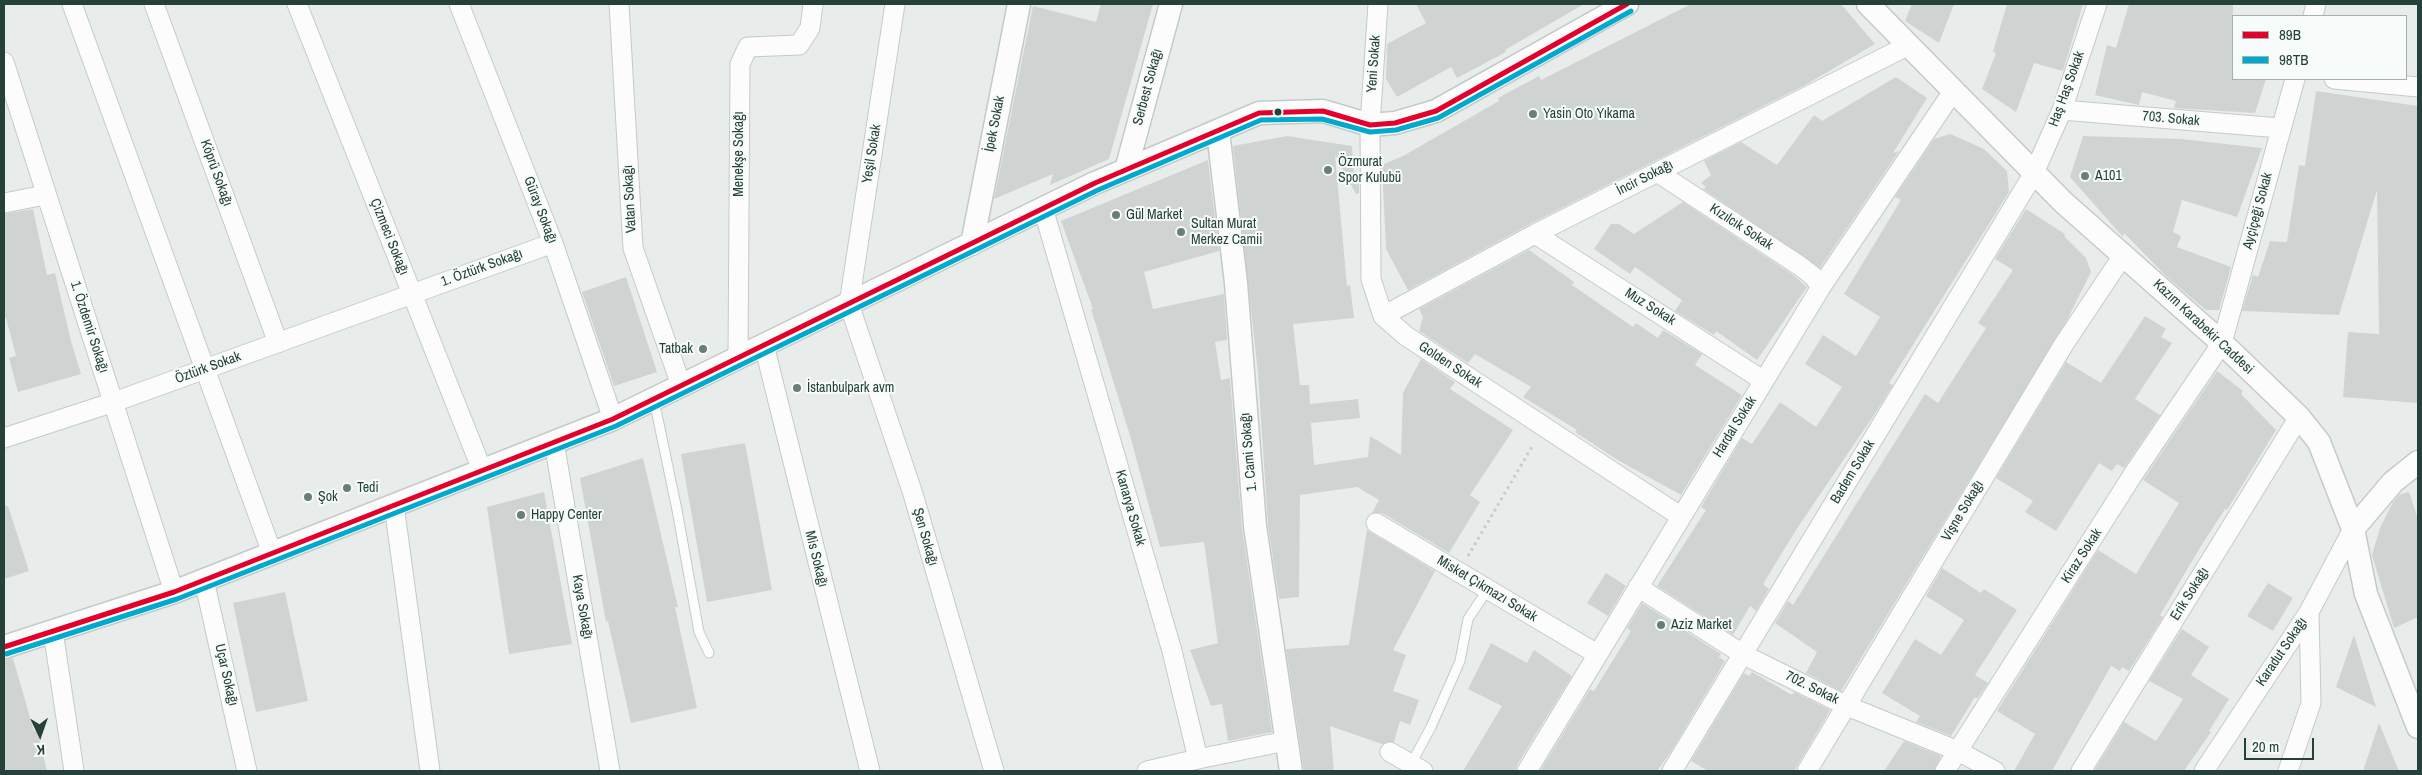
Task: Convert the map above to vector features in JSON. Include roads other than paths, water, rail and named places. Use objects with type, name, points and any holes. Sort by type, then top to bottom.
[{"type":"street","points":[[72,4],[272,554]]},
{"type":"street","name":"Köprü Sokağı","points":[[154,4],[278,343]]},
{"type":"street","name":"Çizmeci Sokağı","points":[[297,4],[482,470]]},
{"type":"street","name":"Güray Sokağı","points":[[459,4],[553,243],[613,418]]},
{"type":"street","name":"Vatan Sokağı","points":[[619,4],[633,248],[681,386]]},
{"type":"street","name":"Menekşe Sokağı","points":[[738,358],[740,64],[748,47],[799,45],[810,28],[814,4]]},
{"type":"street","name":"Yeşil Sokak","points":[[849,304],[895,4]]},
{"type":"street","name":"İpek Sokak","points":[[972,244],[1019,4]]},
{"type":"street","name":"Serbest Sokağı","points":[[1126,170],[1171,4]]},
{"type":"street","name":"Yeni Sokak","points":[[1370,125],[1378,4]]},
{"type":"street","points":[[4,647],[174,592],[613,418],[1044,208],[1126,170],[1260,113],[1323,111],[1370,125],[1395,124],[1436,111],[1627,4]]},
{"type":"street","name":"Haş Haş Sokak","points":[[2034,173],[2062,110],[2097,4]]},
{"type":"street","name":"Kazım Karabekir Caddesi","points":[[1879,9],[1909,45],[2063,202],[2124,254],[2222,343],[2299,417],[2319,442],[2353,529],[2366,594],[2418,727]]},
{"type":"street","name":"İncir Sokağı","points":[[1383,316],[1535,234],[1909,45]]},
{"type":"street","name":"1. Özdemir Sokağı","points":[[5,69],[174,592]]},
{"type":"street","name":"Ayçiçeği Sokak","points":[[2222,343],[2295,80]]},
{"type":"street","points":[[2344,80],[2418,87]]},
{"type":"street","name":"Hardal Sokak","points":[[1526,771],[1821,287],[1954,90]]},
{"type":"street","name":"703. Sokak","points":[[2062,110],[2280,128]]},
{"type":"street","points":[[1370,125],[1371,279],[1383,316]]},
{"type":"street","name":"1. Cami Sokağı","points":[[1218,131],[1236,283],[1255,526],[1291,771]]},
{"type":"street","name":"Kızılcık Sokak","points":[[1656,172],[1800,266],[1813,276],[1821,287]]},
{"type":"street","name":"Badem Sokak","points":[[1672,771],[1744,655],[2034,173]]},
{"type":"street","points":[[4,203],[45,195]]},
{"type":"street","name":"Kanarya Sokak","points":[[1044,208],[1172,651],[1198,759]]},
{"type":"street","name":"Muz Sokak","points":[[1535,234],[1764,381]]},
{"type":"street","name":"1. Öztürk Sokağı","points":[[412,294],[553,243]]},
{"type":"street","name":"Vişne Sokağı","points":[[1807,771],[2064,344],[2124,254]]},
{"type":"street","name":"Öztürk Sokak","points":[[4,438],[114,402],[412,294]]},
{"type":"street","name":"Şen Sokağı","points":[[849,304],[913,494],[994,771]]},
{"type":"street","name":"Golden Sokak","points":[[1383,316],[1406,336],[1680,516]]},
{"type":"street","name":"Kiraz Sokak","points":[[1946,771],[2134,473],[2222,343]]},
{"type":"street","name":"Mis Sokağı","points":[[764,346],[870,771]]},
{"type":"street","name":"Erik Sokağı","points":[[2081,771],[2299,417]]},
{"type":"street","name":"Kaya Sokağı","points":[[554,442],[610,771]]},
{"type":"street","points":[[2353,529],[2394,482],[2418,462]]},
{"type":"street","points":[[394,505],[430,771]]},
{"type":"street","name":"Misket Çıkmazı Sokak","points":[[1376,523],[1597,654]]},
{"type":"street","name":"Karadut Sokağı","points":[[2204,771],[2309,612],[2353,529]]},
{"type":"street","name":"Uçar Sokağı","points":[[204,580],[247,771]]},
{"type":"street","name":"702. Sokak","points":[[1638,587],[1744,655],[1847,706],[1958,751],[1995,771]]},
{"type":"street","points":[[2288,771],[2311,703],[2309,612]]},
{"type":"street","points":[[53,631],[74,771]]},
{"type":"street","points":[[1147,771],[1286,741]]},
{"type":"street","points":[[1390,752],[1417,768]]},
{"type":"lane","points":[[654,399],[677,510],[699,632],[709,653]]},
{"type":"lane","points":[[1417,768],[1431,727],[1460,661],[1468,619],[1488,590]]},
{"type":"place","name":"Yasin Oto Yıkama","points":[[1533,114]]},
{"type":"place","name":"Özmurat Spor Kulubü","points":[[1328,170]]},
{"type":"place","name":"A101","points":[[2085,176]]},
{"type":"place","name":"Gül Market","points":[[1116,215]]},
{"type":"place","name":"Sultan Murat Merkez Camii","points":[[1181,232]]},
{"type":"place","name":"Tatbak","points":[[703,349]]},
{"type":"place","name":"İstanbulpark avm","points":[[797,388]]},
{"type":"place","name":"Tedi","points":[[347,488]]},
{"type":"place","name":"Şok","points":[[308,497]]},
{"type":"place","name":"Happy Center","points":[[521,515]]},
{"type":"place","name":"Aziz Market","points":[[1661,625]]}]
